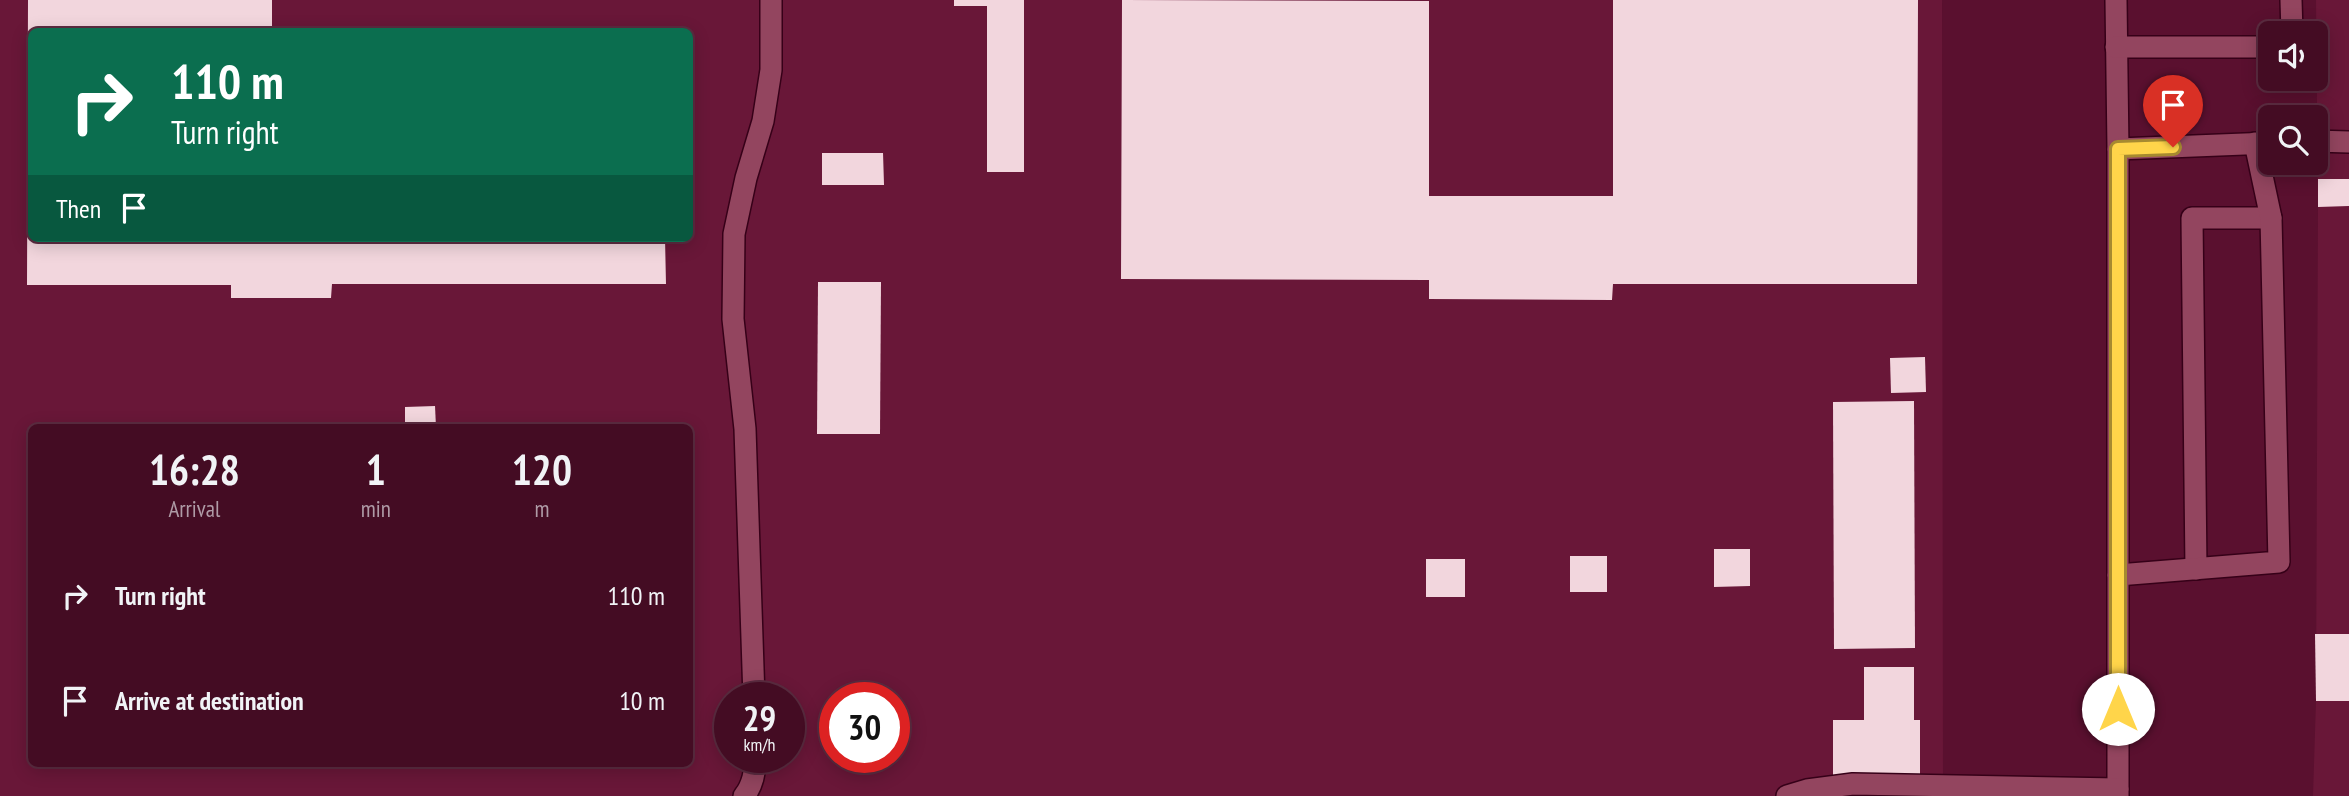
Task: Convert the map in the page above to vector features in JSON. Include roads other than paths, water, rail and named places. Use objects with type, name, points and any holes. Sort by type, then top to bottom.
[{"type":"street","points":[[753,682],[745,429],[733,319],[734,234],[746,178],[763,121],[771,70],[771,0]]},
{"type":"street","points":[[1787,796],[1807,790],[1853,784],[2118,793],[2116,0]]},
{"type":"street","points":[[2291,0],[2292,21]]},
{"type":"street","points":[[2116,47],[2258,47]]},
{"type":"street","points":[[2328,141],[2349,142]]},
{"type":"street","points":[[2118,149],[2258,143]]},
{"type":"street","points":[[2118,575],[2279,562],[2271,218],[2266,175]]},
{"type":"street","points":[[2196,569],[2192,218],[2271,218]]},
{"type":"street","points":[[744,796],[754,773]]}]
